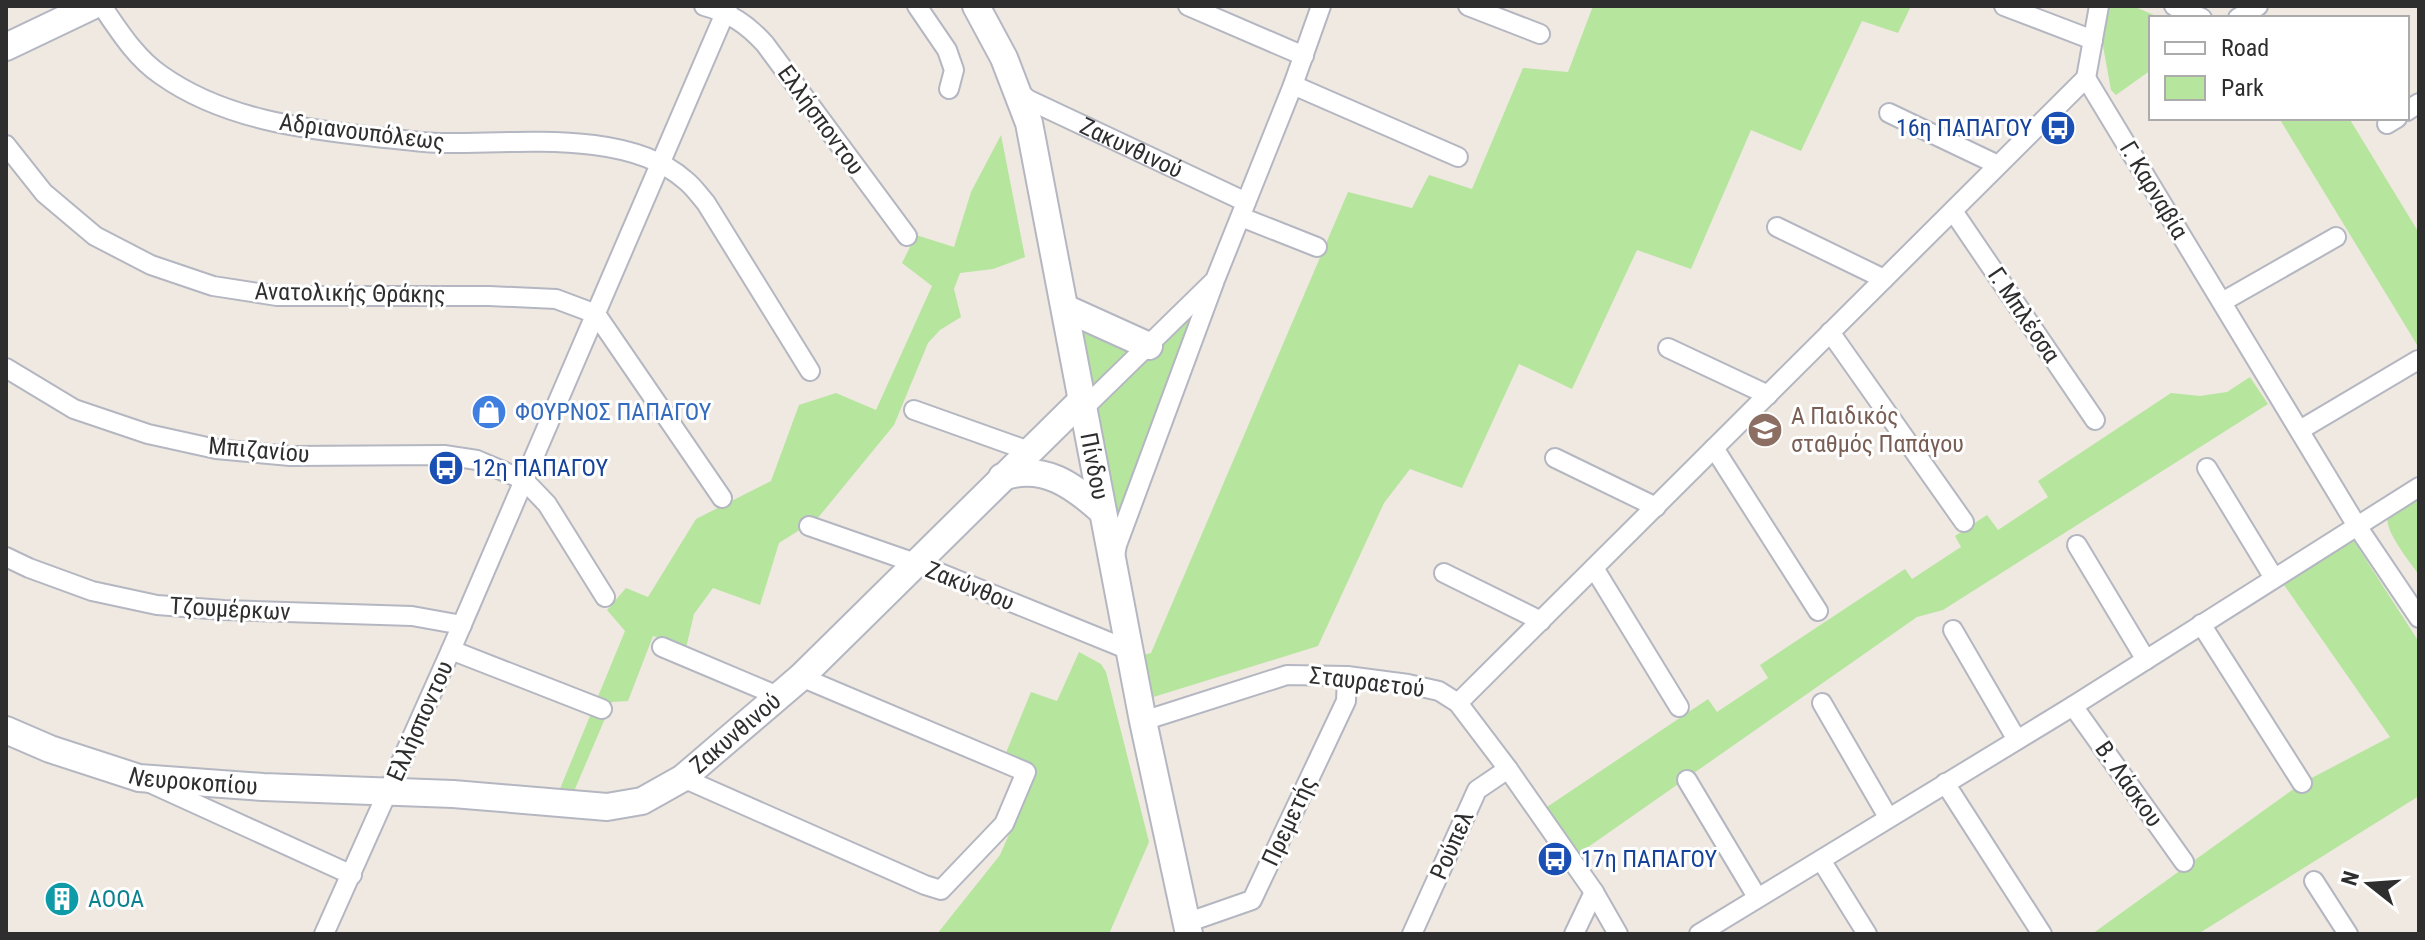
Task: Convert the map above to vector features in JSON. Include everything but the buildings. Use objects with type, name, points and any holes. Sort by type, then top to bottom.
[{"type":"street","points":[[6,47],[92,6]]},
{"type":"street","name":"Αδριανουπόλεως","points":[[102,6],[126,41],[160,75],[211,103],[263,120],[339,133],[438,143],[615,147],[661,164]]},
{"type":"street","points":[[704,6],[727,9]]},
{"type":"street","points":[[917,6],[947,50],[954,70],[949,89]]},
{"type":"street","name":"Πίνδου","points":[[976,6],[1004,58],[1029,123],[1143,721],[1188,928]]},
{"type":"street","points":[[1188,6],[1304,56]]},
{"type":"street","name":"Ζακυνθινού","points":[[389,791],[607,807],[642,801],[683,778],[801,677],[1029,451],[1149,346],[1215,280],[1321,6]]},
{"type":"street","points":[[1468,6],[1540,34]]},
{"type":"street","points":[[2004,6],[2093,40]]},
{"type":"street","points":[[1458,703],[2086,78],[2099,6]]},
{"type":"street","points":[[2174,6],[2197,16]]},
{"type":"street","name":"Ελλήσποντου","points":[[324,934],[462,625],[727,9],[748,25],[765,44],[907,236]]},
{"type":"street","name":"Γ. Καρναβία","points":[[2086,78],[2357,526],[2419,618]]},
{"type":"street","points":[[1293,85],[1458,157]]},
{"type":"street","name":"Ζακυνθινού","points":[[1017,91],[1029,100],[1243,209]]},
{"type":"street","points":[[1889,113],[1998,165]]},
{"type":"street","name":"Ανατολικής Θράκης","points":[[6,145],[44,193],[95,236],[151,265],[213,286],[277,296],[556,299],[596,314]]},
{"type":"street","points":[[661,164],[685,179],[706,203],[810,371]]},
{"type":"street","points":[[1243,209],[1317,247]]},
{"type":"street","name":"Γ. Μπλέσσα","points":[[1953,211],[2095,420]]},
{"type":"street","points":[[1777,227],[1884,279]]},
{"type":"street","points":[[2222,302],[2336,237]]},
{"type":"street","points":[[1114,567],[1117,545],[1205,314],[1215,280]]},
{"type":"street","points":[[1065,308],[1149,346]]},
{"type":"street","points":[[596,314],[722,498]]},
{"type":"street","points":[[1830,332],[1964,522]]},
{"type":"street","points":[[1668,348],[1768,395]]},
{"type":"street","points":[[2300,430],[2418,360]]},
{"type":"street","name":"Μπιζανίου","points":[[6,368],[74,409],[161,437],[216,449],[290,456],[444,455],[477,460],[524,480]]},
{"type":"street","points":[[914,410],[1029,451]]},
{"type":"street","points":[[1714,448],[1818,611]]},
{"type":"street","points":[[1555,458],[1656,507]]},
{"type":"street","points":[[2207,468],[2274,578]]},
{"type":"street","points":[[1002,477],[1032,471],[1061,481],[1082,493],[1103,512]]},
{"type":"street","points":[[524,480],[547,504],[605,597]]},
{"type":"street","points":[[1699,934],[2073,706],[2419,487]]},
{"type":"street","name":"Ζακύνθου","points":[[809,526],[918,564],[1129,650]]},
{"type":"street","points":[[2077,545],[2146,660]]},
{"type":"street","name":"Τζουμέρκων","points":[[6,557],[92,591],[157,605],[412,616],[462,625]]},
{"type":"street","points":[[1594,568],[1679,707]]},
{"type":"street","points":[[1444,573],[1541,621]]},
{"type":"street","points":[[2201,624],[2302,783]]},
{"type":"street","points":[[1953,630],[2017,740]]},
{"type":"street","points":[[662,647],[778,696]]},
{"type":"street","name":"Ελλήσποντου","points":[[451,650],[602,709]]},
{"type":"street","name":"Σταυραετού","points":[[1143,721],[1287,675],[1347,676],[1439,691],[1458,703],[1508,769],[1594,892],[1618,934]]},
{"type":"street","name":"Πρεμετής","points":[[1188,928],[1252,900],[1346,701],[1347,676]]},
{"type":"street","points":[[683,778],[941,890],[1004,824],[1026,772],[801,677]]},
{"type":"street","points":[[1822,703],[1888,817]]},
{"type":"street","name":"Β. Λάσκου","points":[[2073,706],[2184,862]]},
{"type":"street","name":"Νευροκοπίου","points":[[6,730],[50,749],[139,778],[263,787],[389,791]]},
{"type":"street","name":"Ρούπελ","points":[[1412,934],[1477,790],[1508,769]]},
{"type":"street","points":[[139,778],[352,875]]},
{"type":"street","points":[[1687,780],[1757,897]]},
{"type":"street","points":[[1945,783],[2042,934]]},
{"type":"street","points":[[1821,860],[1867,934]]},
{"type":"street","points":[[2314,881],[2348,934]]},
{"type":"street","points":[[1574,934],[1594,892]]},
{"type":"green space","points":[[1593,6],[1911,6],[1898,33],[1862,21],[1801,151],[1751,130],[1691,269],[1637,250],[1572,389],[1519,364],[1462,488],[1410,469],[1384,503],[1318,646],[1147,699],[1139,656],[1151,653],[1348,192],[1412,208],[1429,175],[1472,189],[1523,68],[1568,72]]},
{"type":"green space","points":[[2105,6],[2133,6],[2156,16],[2149,16],[2149,71],[2116,95],[2111,90],[2099,24]]},
{"type":"green space","points":[[2280,120],[2350,120],[2419,233],[2419,348]]},
{"type":"green space","points":[[1001,135],[1025,257],[993,269],[960,273],[954,289],[961,317],[940,330],[928,343],[894,425],[817,519],[779,543],[760,605],[713,588],[694,614],[686,648],[653,636],[628,701],[612,702],[572,796],[557,796],[625,631],[607,610],[626,588],[648,597],[696,519],[771,481],[799,405],[836,393],[876,410],[932,286],[902,263],[916,235],[954,247],[971,192]]},
{"type":"green space","points":[[1203,306],[1112,537],[1085,410]]},
{"type":"green space","points":[[1067,320],[1135,351],[1083,397]]},
{"type":"green space","points":[[2250,377],[2268,404],[1943,610],[1917,617],[1571,859],[1538,813],[1708,699],[1717,712],[1768,678],[1760,665],[1905,569],[1912,579],[1961,547],[1955,536],[1987,515],[1998,530],[2048,497],[2038,481],[2171,393],[2200,396],[2227,392]]},
{"type":"green space","points":[[2419,496],[2419,575],[2392,534],[2387,518],[2393,510]]},
{"type":"green space","points":[[2352,538],[2419,642],[2419,796],[2198,934],[2092,934],[2302,783],[2390,737],[2284,585]]},
{"type":"green space","points":[[1079,652],[1101,664],[1106,672],[1149,842],[1109,934],[937,934],[1000,855],[1035,775],[1003,760],[1031,692],[1057,701]]},
{"type":"place","name":"16η ΠΑΠΑΓΟΥ","points":[[2058,128]]},
{"type":"place","name":"ΦΟΥΡΝΟΣ ΠΑΠΑΓΟΥ","points":[[489,412]]},
{"type":"place","name":"Α Παιδικός σταθμός Παπάγου","points":[[1765,430]]},
{"type":"place","name":"12η ΠΑΠΑΓΟΥ","points":[[446,468]]},
{"type":"place","name":"17η ΠΑΠΑΓΟΥ","points":[[1555,859]]},
{"type":"place","name":"AOOA","points":[[62,899]]}]
